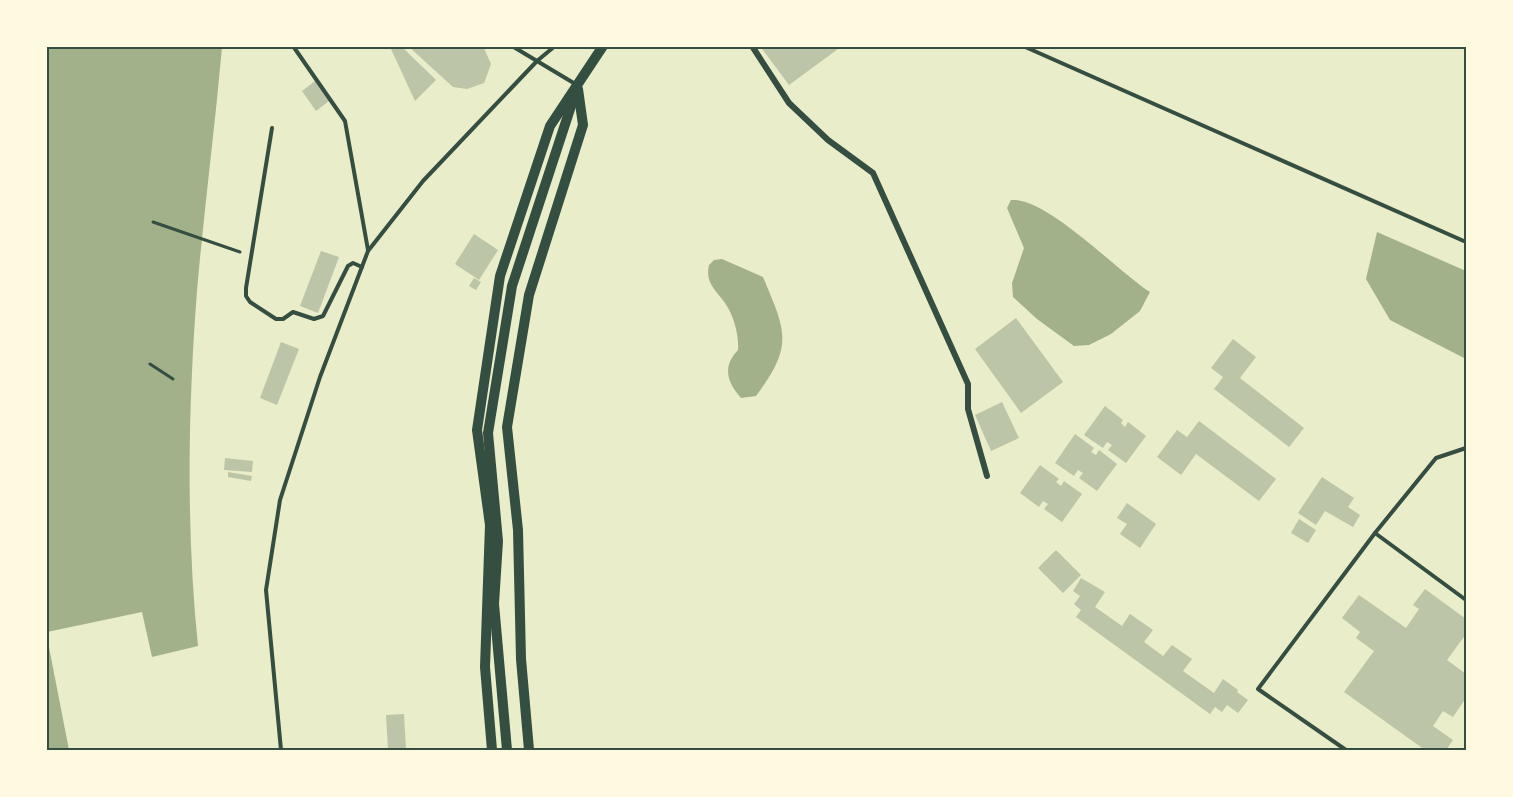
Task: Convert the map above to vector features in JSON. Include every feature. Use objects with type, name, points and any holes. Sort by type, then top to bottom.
[{"type":"main road","points":[[492,750],[485,667],[490,525],[477,430],[500,276],[550,126],[603,46]]},
{"type":"main road","points":[[507,750],[494,604],[498,541],[488,433],[512,286],[577,86]]},
{"type":"main road","points":[[529,750],[521,658],[518,530],[507,426],[529,296],[584,124],[577,86]]},
{"type":"street","points":[[752,46],[789,103],[828,140],[873,173],[968,384],[968,409],[987,476]]},
{"type":"lane","points":[[293,46],[345,121],[368,250]]},
{"type":"lane","points":[[512,46],[577,86]]},
{"type":"lane","points":[[281,750],[266,590],[280,500],[321,377],[368,250],[423,181],[537,61],[555,46]]},
{"type":"lane","points":[[1023,46],[1467,242]]},
{"type":"lane","points":[[272,128],[246,296],[250,302],[276,319],[283,319],[293,312],[314,319],[323,316],[348,266],[353,263],[362,267]]},
{"type":"lane","points":[[1346,750],[1258,688],[1375,533],[1436,458],[1467,448]]},
{"type":"lane","points":[[1375,533],[1467,600]]},
{"type":"path","points":[[153,222],[240,252]]},
{"type":"path","points":[[150,364],[173,379]]},
{"type":"shaded area","points":[[47,47],[222,47],[200,260],[190,424],[190,513],[198,646],[152,657],[142,612],[47,632]]},
{"type":"shaded area","points":[[1011,200],[1026,202],[1043,210],[1082,237],[1150,292],[1140,311],[1111,334],[1089,345],[1074,346],[1037,319],[1013,297],[1012,283],[1024,248],[1007,208]]},
{"type":"shaded area","points":[[1377,232],[1466,271],[1466,359],[1390,320],[1366,279]]},
{"type":"shaded area","points":[[722,259],[763,277],[781,325],[781,350],[776,364],[756,396],[741,398],[732,386],[728,374],[730,362],[738,350],[737,332],[728,308],[708,277],[709,265],[714,260]]},
{"type":"shaded area","points":[[47,637],[69,750],[47,750]]},
{"type":"building","points":[[393,46],[401,46],[436,80],[415,101],[391,49]]},
{"type":"building","points":[[408,46],[483,46],[491,64],[484,83],[467,89],[453,87]]},
{"type":"building","points":[[760,46],[836,46],[838,49],[789,85]]},
{"type":"building","points":[[315,81],[329,101],[316,111],[302,91]]},
{"type":"building","points":[[474,234],[498,250],[479,280],[455,264]]},
{"type":"building","points":[[321,251],[339,257],[318,313],[300,306]]},
{"type":"building","points":[[474,278],[481,282],[476,290],[469,286]]},
{"type":"building","points":[[1016,318],[1063,382],[1021,413],[975,349]]},
{"type":"building","points":[[1233,339],[1256,357],[1240,378],[1304,428],[1289,447],[1214,389],[1223,377],[1211,368]]},
{"type":"building","points":[[281,342],[299,349],[277,405],[260,398]]},
{"type":"building","points":[[1002,402],[1019,438],[991,451],[975,415]]},
{"type":"building","points":[[1105,406],[1123,420],[1121,423],[1125,427],[1128,422],[1146,436],[1126,463],[1108,450],[1112,445],[1107,442],[1103,448],[1084,435]]},
{"type":"building","points":[[1199,421],[1276,479],[1259,501],[1196,454],[1181,475],[1157,457],[1177,430],[1187,437]]},
{"type":"building","points":[[1075,434],[1094,448],[1091,452],[1096,455],[1099,450],[1117,464],[1097,491],[1079,478],[1083,473],[1078,470],[1074,476],[1055,463]]},
{"type":"building","points":[[225,458],[253,461],[252,472],[224,470]]},
{"type":"building","points":[[1040,465],[1059,479],[1056,482],[1061,486],[1064,481],[1082,494],[1062,522],[1044,509],[1048,504],[1043,501],[1039,507],[1020,493]]},
{"type":"building","points":[[228,472],[252,476],[251,481],[228,477]]},
{"type":"building","points":[[1322,477],[1354,498],[1348,507],[1360,515],[1353,527],[1325,511],[1316,525],[1298,513]]},
{"type":"building","points":[[1127,503],[1156,524],[1140,548],[1120,534],[1127,524],[1117,518]]},
{"type":"building","points":[[1299,519],[1316,530],[1308,543],[1291,533]]},
{"type":"building","points":[[1056,550],[1081,575],[1063,593],[1038,568]]},
{"type":"building","points":[[1081,578],[1105,592],[1095,607],[1122,626],[1130,614],[1153,630],[1144,642],[1163,656],[1172,645],[1192,659],[1183,671],[1214,693],[1223,679],[1238,690],[1237,692],[1248,700],[1238,713],[1227,705],[1222,712],[1215,707],[1210,714],[1076,617],[1081,610],[1074,604],[1080,596],[1073,591]]},
{"type":"building","points":[[1425,589],[1466,619],[1466,634],[1447,660],[1466,674],[1466,698],[1453,717],[1443,711],[1433,726],[1453,740],[1446,750],[1425,750],[1344,692],[1374,651],[1356,638],[1360,632],[1342,618],[1359,595],[1406,628],[1419,609],[1413,605]]},
{"type":"building","points":[[404,714],[406,750],[388,750],[386,715]]}]
